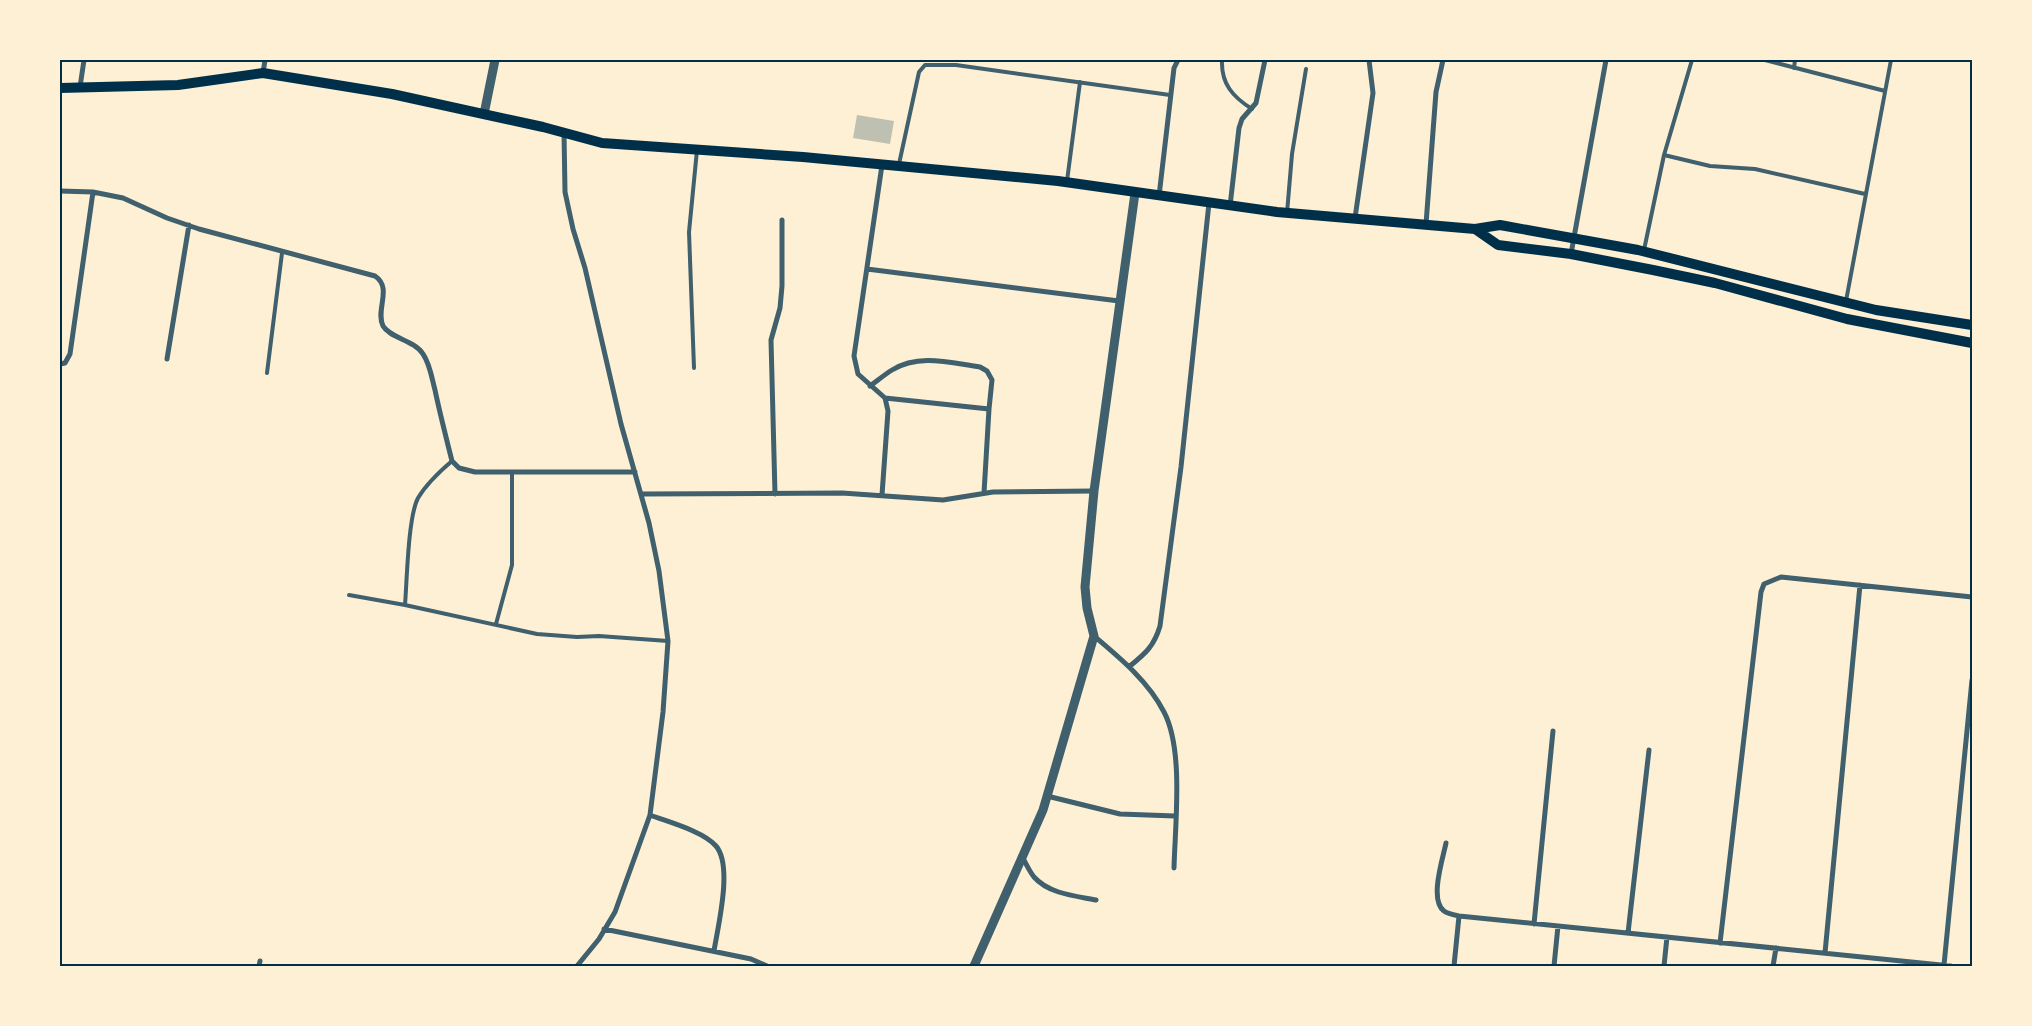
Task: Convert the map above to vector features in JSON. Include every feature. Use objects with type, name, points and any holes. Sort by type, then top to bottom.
[{"type":"main road","points":[[60,88],[178,85],[263,73],[392,94],[564,132],[602,143],[898,166],[1067,183],[1287,213],[1475,229],[1500,224],[1644,252],[1876,310],[1972,325]]},
{"type":"main road","points":[[1475,229],[1498,246],[1571,254],[1715,283],[1847,319],[1890,329],[1972,343]]},
{"type":"street","points":[[80,87],[84,60]]},
{"type":"street","points":[[263,73],[265,60]]},
{"type":"street","points":[[484,114],[495,60]]},
{"type":"street","points":[[1159,196],[1170,95],[1174,68],[1178,60]]},
{"type":"street","points":[[1230,206],[1239,128],[1242,119],[1252,109],[1259,94],[1264,60]]},
{"type":"street","points":[[1355,218],[1372,93],[1369,60]]},
{"type":"street","points":[[1426,224],[1436,92],[1443,60]]},
{"type":"street","points":[[1571,254],[1606,60]]},
{"type":"street","points":[[564,132],[565,192],[641,494],[658,571],[668,641],[663,712],[650,815],[614,912],[577,966]]},
{"type":"street","points":[[882,165],[854,356],[858,374],[885,398],[988,409]]},
{"type":"street","points":[[60,191],[92,192],[123,198],[189,225],[282,253],[375,276],[380,279],[384,291],[382,322],[384,328],[416,347],[423,354],[430,370],[452,461],[459,468],[475,472],[635,472]]},
{"type":"street","points":[[60,364],[65,363],[70,354],[92,192]]},
{"type":"street","points":[[974,966],[1047,796],[1094,636],[1087,608],[1085,587],[1094,491],[1119,301],[1136,193]]},
{"type":"street","points":[[1130,666],[1155,641],[1160,626],[1182,458],[1209,203]]},
{"type":"street","points":[[775,494],[770,340],[780,308],[782,220]]},
{"type":"street","points":[[167,359],[189,225]]},
{"type":"street","points":[[867,269],[1119,301]]},
{"type":"street","points":[[870,386],[893,369],[924,359],[980,367],[988,371],[992,380],[988,409],[984,493]]},
{"type":"street","points":[[882,495],[888,411],[885,398]]},
{"type":"street","points":[[641,494],[850,493],[943,500],[984,493],[1094,491]]},
{"type":"street","points":[[1720,942],[1761,592],[1764,584],[1780,577],[1972,597]]},
{"type":"street","points":[[1825,954],[1860,585]]},
{"type":"street","points":[[1094,636],[1130,666],[1153,694],[1165,712],[1172,731],[1176,759],[1174,868]]},
{"type":"street","points":[[1446,843],[1437,891],[1439,904],[1444,912],[1459,916],[1948,966],[1972,680]]},
{"type":"street","points":[[1534,924],[1553,731]]},
{"type":"street","points":[[1628,933],[1649,750]]},
{"type":"street","points":[[1047,796],[1120,814],[1175,816]]},
{"type":"street","points":[[650,815],[702,836],[716,846],[722,860],[724,877],[714,951]]},
{"type":"street","points":[[1022,856],[1033,876],[1041,883],[1067,895],[1096,900]]},
{"type":"street","points":[[1454,966],[1459,916]]},
{"type":"street","points":[[1554,966],[1558,926]]},
{"type":"street","points":[[604,929],[751,959],[767,966]]},
{"type":"street","points":[[1664,966],[1667,937]]},
{"type":"street","points":[[1773,966],[1776,948]]},
{"type":"lane","points":[[1222,60],[1223,76],[1231,92],[1252,109]]},
{"type":"lane","points":[[1644,252],[1664,155],[1692,60]]},
{"type":"lane","points":[[1764,60],[1885,91]]},
{"type":"lane","points":[[1794,68],[1796,60]]},
{"type":"lane","points":[[1845,302],[1892,60]]},
{"type":"lane","points":[[898,166],[918,72],[926,65],[956,65],[1170,95]]},
{"type":"lane","points":[[1287,213],[1292,154],[1306,69]]},
{"type":"lane","points":[[1067,183],[1080,82]]},
{"type":"lane","points":[[694,368],[689,232],[697,150]]},
{"type":"lane","points":[[1664,155],[1710,166],[1755,169],[1865,194]]},
{"type":"lane","points":[[267,373],[282,253]]},
{"type":"lane","points":[[405,605],[413,516],[418,499],[431,480],[452,461]]},
{"type":"lane","points":[[496,624],[512,565],[512,472]]},
{"type":"lane","points":[[349,596],[405,605],[543,635],[599,636],[668,641]]},
{"type":"building","points":[[857,115],[894,121],[890,144],[853,138]]}]
